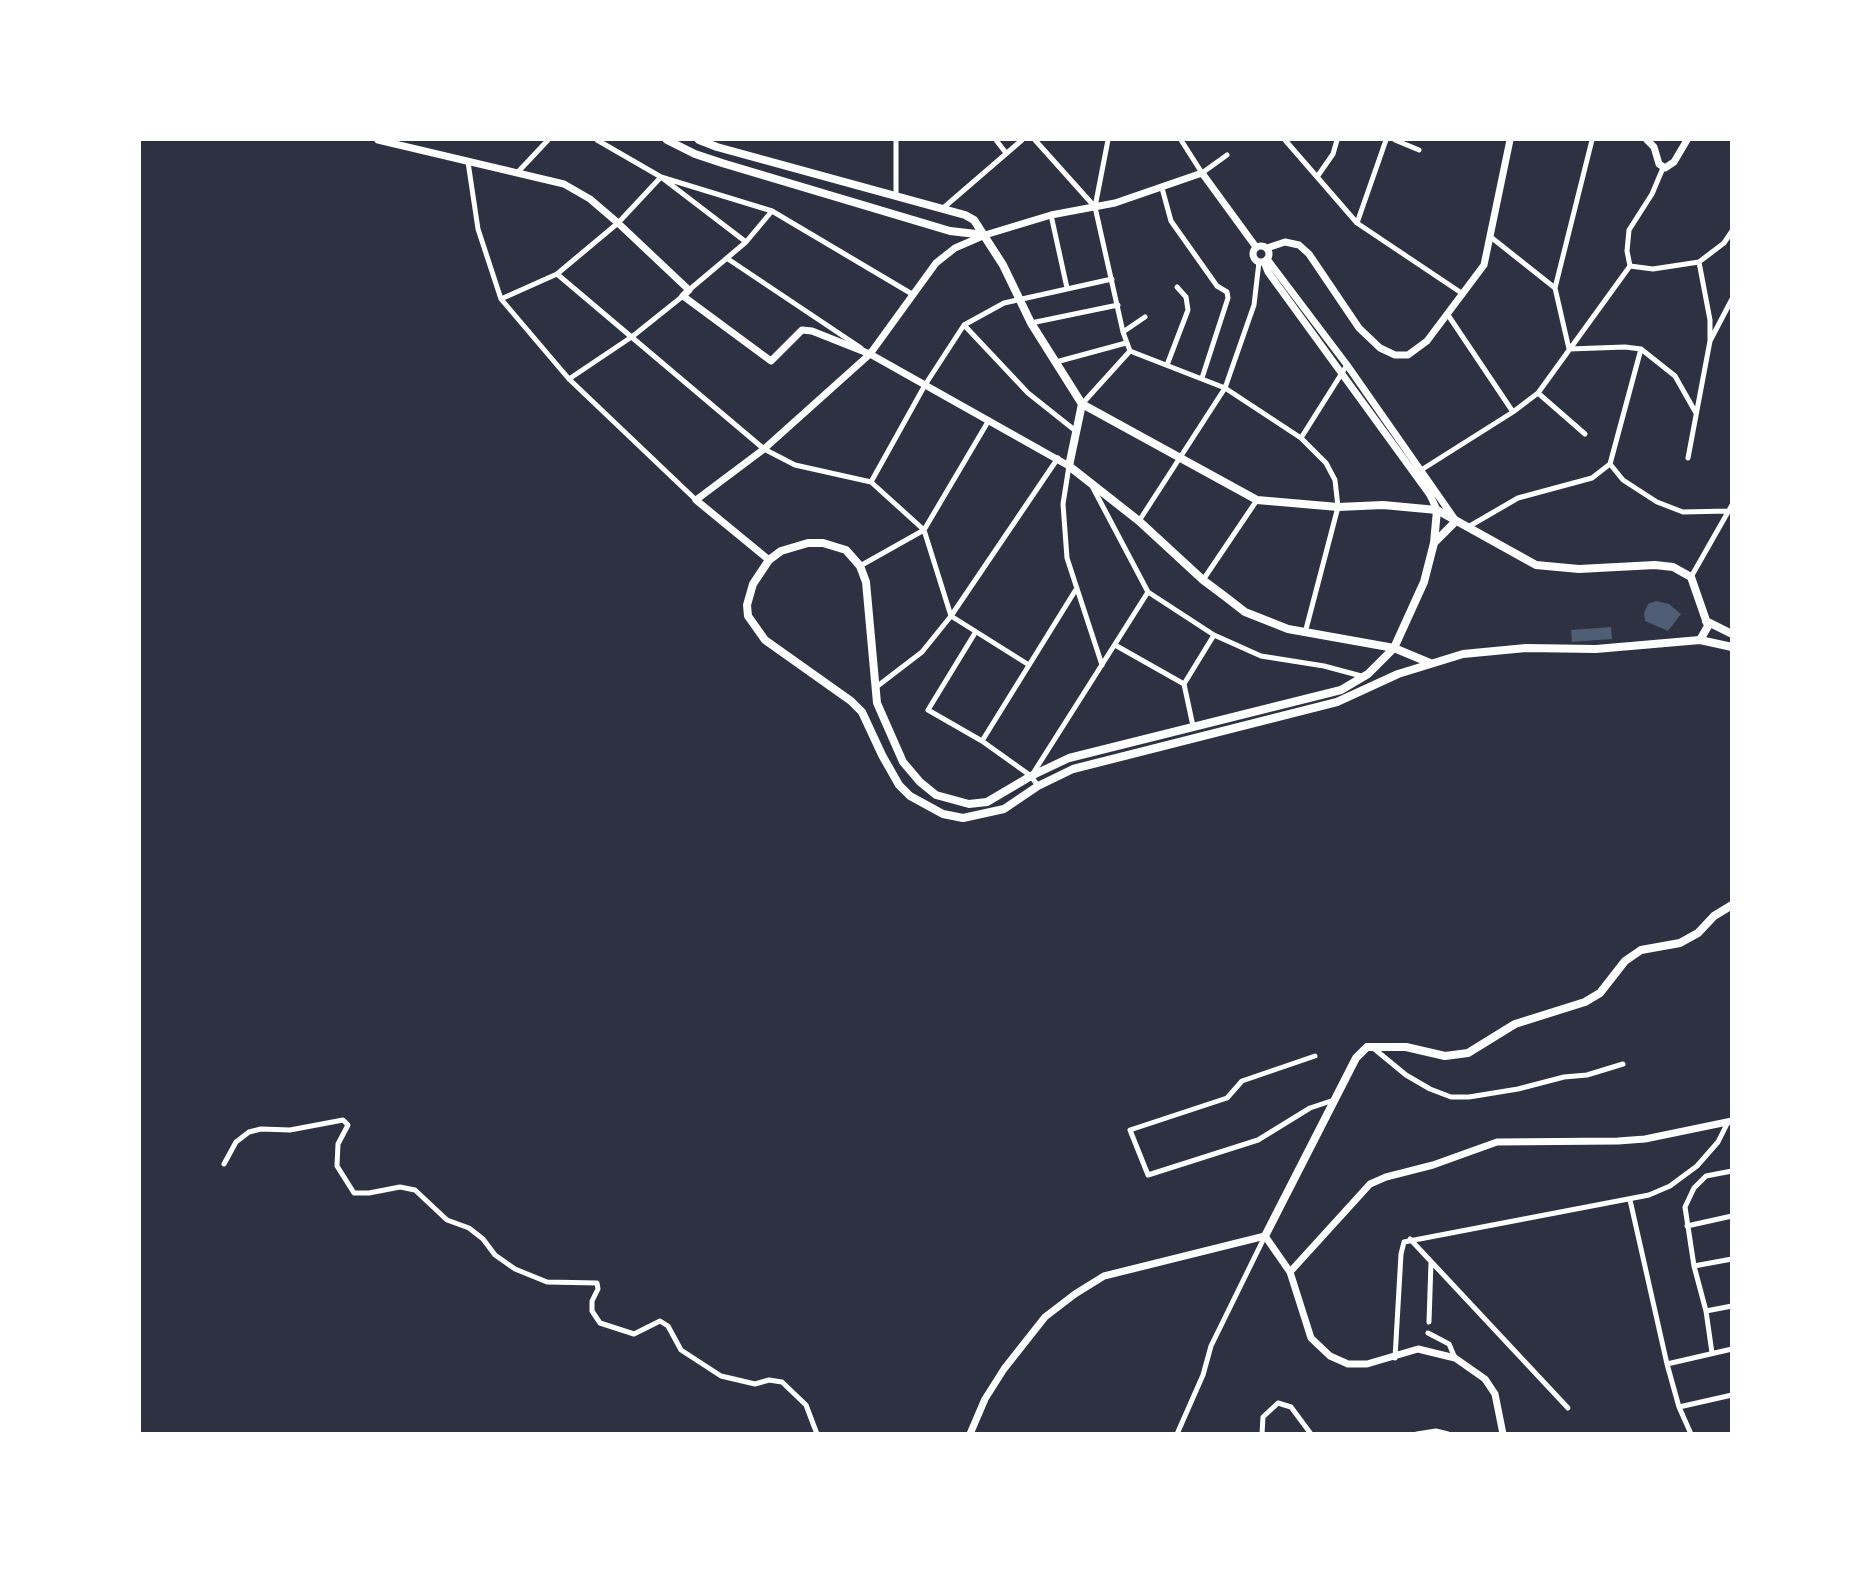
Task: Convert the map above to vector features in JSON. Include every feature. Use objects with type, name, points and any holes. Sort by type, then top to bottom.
[{"type":"main road","points":[[667,140],[722,164],[950,231],[985,235]]},
{"type":"main road","points":[[699,140],[965,215],[974,220],[985,235],[1031,323],[1082,404],[1257,500],[1338,507],[1383,505],[1437,510],[1536,565],[1579,569],[1655,565],[1674,567],[1691,577],[1706,621],[1707,630],[1700,640]]},
{"type":"main road","points":[[1082,404],[1070,466],[1139,521],[1203,580],[1245,612],[1288,629],[1394,648],[1430,663]]},
{"type":"main road","points":[[1437,510],[1434,543],[1424,582],[1394,648],[1365,677],[1341,690],[1069,758],[1031,776],[987,802],[969,804],[936,795],[920,782],[903,762],[881,712],[875,688],[868,593],[860,566],[846,550],[824,543],[794,546],[769,560],[749,593],[747,605],[753,625],[774,648],[851,701],[862,712],[899,785],[910,796],[943,814],[963,818],[1004,809],[1038,786],[1073,768],[1336,702],[1430,663],[1463,654],[1526,648],[1596,649],[1700,640],[1731,647]]},
{"type":"main road","points":[[1434,543],[1456,521]]},
{"type":"main road","points":[[1706,621],[1731,634]]},
{"type":"main road","points":[[1264,1236],[1356,1058],[1371,1046],[1406,1047],[1446,1056],[1468,1053],[1515,1024],[1585,1002],[1600,993],[1625,961],[1641,950],[1680,943],[1698,933],[1714,916],[1731,905]]},
{"type":"street","points":[[378,140],[564,184],[590,199],[618,223],[686,293],[771,361],[802,330],[812,331],[870,354]]},
{"type":"street","points":[[517,173],[548,140]]},
{"type":"street","points":[[597,140],[661,177],[746,242]]},
{"type":"street","points":[[896,140],[896,196]]},
{"type":"street","points":[[996,140],[1006,153]]},
{"type":"street","points":[[942,209],[1022,140]]},
{"type":"street","points":[[1035,140],[1095,207]]},
{"type":"street","points":[[1108,140],[1095,207],[1123,332],[1130,351],[1225,388],[1301,438],[1326,463],[1335,480],[1338,507],[1305,633]]},
{"type":"street","points":[[1181,140],[1256,247],[1267,248],[1285,242],[1299,245],[1309,254],[1359,328],[1380,348],[1395,355],[1408,355],[1427,341],[1484,265],[1510,140]]},
{"type":"street","points":[[1285,140],[1357,223],[1463,294]]},
{"type":"street","points":[[1317,177],[1333,154],[1337,140]]},
{"type":"street","points":[[1357,223],[1386,140]]},
{"type":"street","points":[[1395,140],[1419,150]]},
{"type":"street","points":[[1569,349],[1556,288],[1592,140]]},
{"type":"street","points":[[1647,140],[1654,147],[1659,164],[1663,168]]},
{"type":"street","points":[[1414,474],[1513,412],[1538,393],[1630,266],[1627,251],[1629,230],[1652,194],[1663,168],[1672,164],[1687,140]]},
{"type":"street","points":[[696,500],[764,449],[870,354],[936,263],[955,248],[985,235],[1162,188],[1202,173],[1227,155]]},
{"type":"street","points":[[468,162],[478,229],[501,299],[568,379],[696,500],[769,560]]},
{"type":"street","points":[[501,299],[557,274],[618,223],[661,177]]},
{"type":"street","points":[[661,177],[772,211],[912,294]]},
{"type":"street","points":[[1162,188],[1172,221],[1181,237],[1217,286],[1227,292],[1228,298],[1203,378]]},
{"type":"street","points":[[568,379],[633,336],[728,259],[772,211]]},
{"type":"street","points":[[1051,216],[1067,288]]},
{"type":"street","points":[[1630,266],[1653,269],[1699,262],[1719,248],[1731,231]]},
{"type":"street","points":[[1491,238],[1556,288]]},
{"type":"street","points":[[1256,247],[1252,254],[1263,261],[1347,365],[1456,521]]},
{"type":"street","points":[[1139,521],[1225,388],[1254,305],[1267,248]]},
{"type":"street","points":[[728,259],[870,354],[1070,466],[1063,504],[1067,558],[1075,591],[1102,665]]},
{"type":"street","points":[[1263,261],[1268,272],[1414,474],[1437,510]]},
{"type":"street","points":[[1688,458],[1710,341],[1708,300],[1699,262]]},
{"type":"street","points":[[557,274],[764,449],[795,465],[871,482],[924,530],[951,616],[1029,665]]},
{"type":"street","points":[[871,482],[925,385],[964,325],[984,312],[1018,298],[1112,279]]},
{"type":"street","points":[[1167,366],[1188,310],[1186,297],[1177,286]]},
{"type":"street","points":[[1710,341],[1731,299]]},
{"type":"street","points":[[1031,323],[1118,305]]},
{"type":"street","points":[[1448,315],[1513,412]]},
{"type":"street","points":[[1123,332],[1145,316]]},
{"type":"street","points":[[964,325],[1028,393],[1077,432]]},
{"type":"street","points":[[1056,362],[1126,343]]},
{"type":"street","points":[[1569,349],[1625,347],[1641,349],[1675,376],[1696,413]]},
{"type":"street","points":[[1468,527],[1518,498],[1592,478],[1610,464],[1641,349]]},
{"type":"street","points":[[1082,404],[1130,351]]},
{"type":"street","points":[[1301,438],[1347,365]]},
{"type":"street","points":[[1538,393],[1585,434]]},
{"type":"street","points":[[860,566],[924,530],[989,420]]},
{"type":"street","points":[[875,688],[922,652],[951,616],[1058,458]]},
{"type":"street","points":[[1610,464],[1623,480],[1657,502],[1683,512],[1728,511]]},
{"type":"street","points":[[1090,482],[1148,592],[1214,634],[1261,656],[1333,668],[1365,677]]},
{"type":"street","points":[[1203,580],[1257,500]]},
{"type":"street","points":[[1691,577],[1731,505]]},
{"type":"street","points":[[982,741],[1075,591]]},
{"type":"street","points":[[1031,776],[1148,592]]},
{"type":"street","points":[[975,633],[928,710],[982,741],[1031,776],[1038,786]]},
{"type":"street","points":[[1193,726],[1184,684],[1214,634]]},
{"type":"street","points":[[1114,645],[1184,684]]},
{"type":"street","points":[[1371,1046],[1406,1075],[1430,1089],[1451,1097],[1469,1097],[1518,1089],[1564,1077],[1587,1075],[1623,1064]]},
{"type":"street","points":[[1315,1056],[1242,1081],[1227,1098],[1130,1130],[1148,1175],[1258,1140],[1310,1108],[1335,1100]]},
{"type":"street","points":[[224,1164],[236,1142],[249,1132],[261,1129],[290,1130],[343,1120],[348,1125],[338,1144],[337,1166],[354,1193],[369,1193],[400,1187],[415,1190],[447,1220],[469,1228],[483,1239],[495,1255],[515,1269],[547,1282],[597,1284],[598,1289],[592,1301],[592,1311],[600,1323],[634,1334],[660,1321],[668,1326],[681,1350],[721,1376],[755,1384],[777,1380],[789,1386],[806,1405],[815,1423],[817,1434]]},
{"type":"street","points":[[1290,1272],[1370,1184],[1497,1142],[1645,1139],[1730,1121]]},
{"type":"street","points":[[1395,1358],[1402,1246],[1410,1239],[1630,1200],[1670,1186],[1709,1154],[1730,1121]]},
{"type":"street","points":[[1712,1353],[1685,1208],[1694,1188],[1706,1176],[1731,1171]]},
{"type":"street","points":[[1630,1200],[1667,1364],[1679,1407],[1691,1434]]},
{"type":"street","points":[[1687,1226],[1731,1216]]},
{"type":"street","points":[[1264,1236],[1290,1272],[1311,1338],[1330,1356],[1348,1364],[1367,1364],[1395,1358],[1418,1349],[1455,1358],[1485,1379],[1495,1394],[1503,1434]]},
{"type":"street","points":[[970,1434],[985,1399],[1004,1369],[1045,1317],[1075,1294],[1104,1276],[1264,1236]]},
{"type":"street","points":[[1177,1434],[1203,1375],[1211,1346],[1264,1236]]},
{"type":"street","points":[[1410,1239],[1568,1408]]},
{"type":"street","points":[[1694,1266],[1731,1258]]},
{"type":"street","points":[[1429,1322],[1431,1262]]},
{"type":"street","points":[[1706,1311],[1731,1306]]},
{"type":"street","points":[[1428,1334],[1449,1344],[1455,1358]]},
{"type":"street","points":[[1667,1364],[1731,1349]]},
{"type":"street","points":[[1679,1407],[1731,1395]]},
{"type":"street","points":[[1262,1434],[1263,1417],[1278,1403],[1291,1407],[1311,1434]]},
{"type":"street","points":[[1418,1434],[1436,1431],[1448,1434]]},
{"type":"water","points":[[1656,601],[1669,604],[1681,614],[1668,631],[1645,621],[1644,613],[1648,604]]},
{"type":"water","points":[[1611,627],[1612,639],[1572,642],[1571,630]]}]
